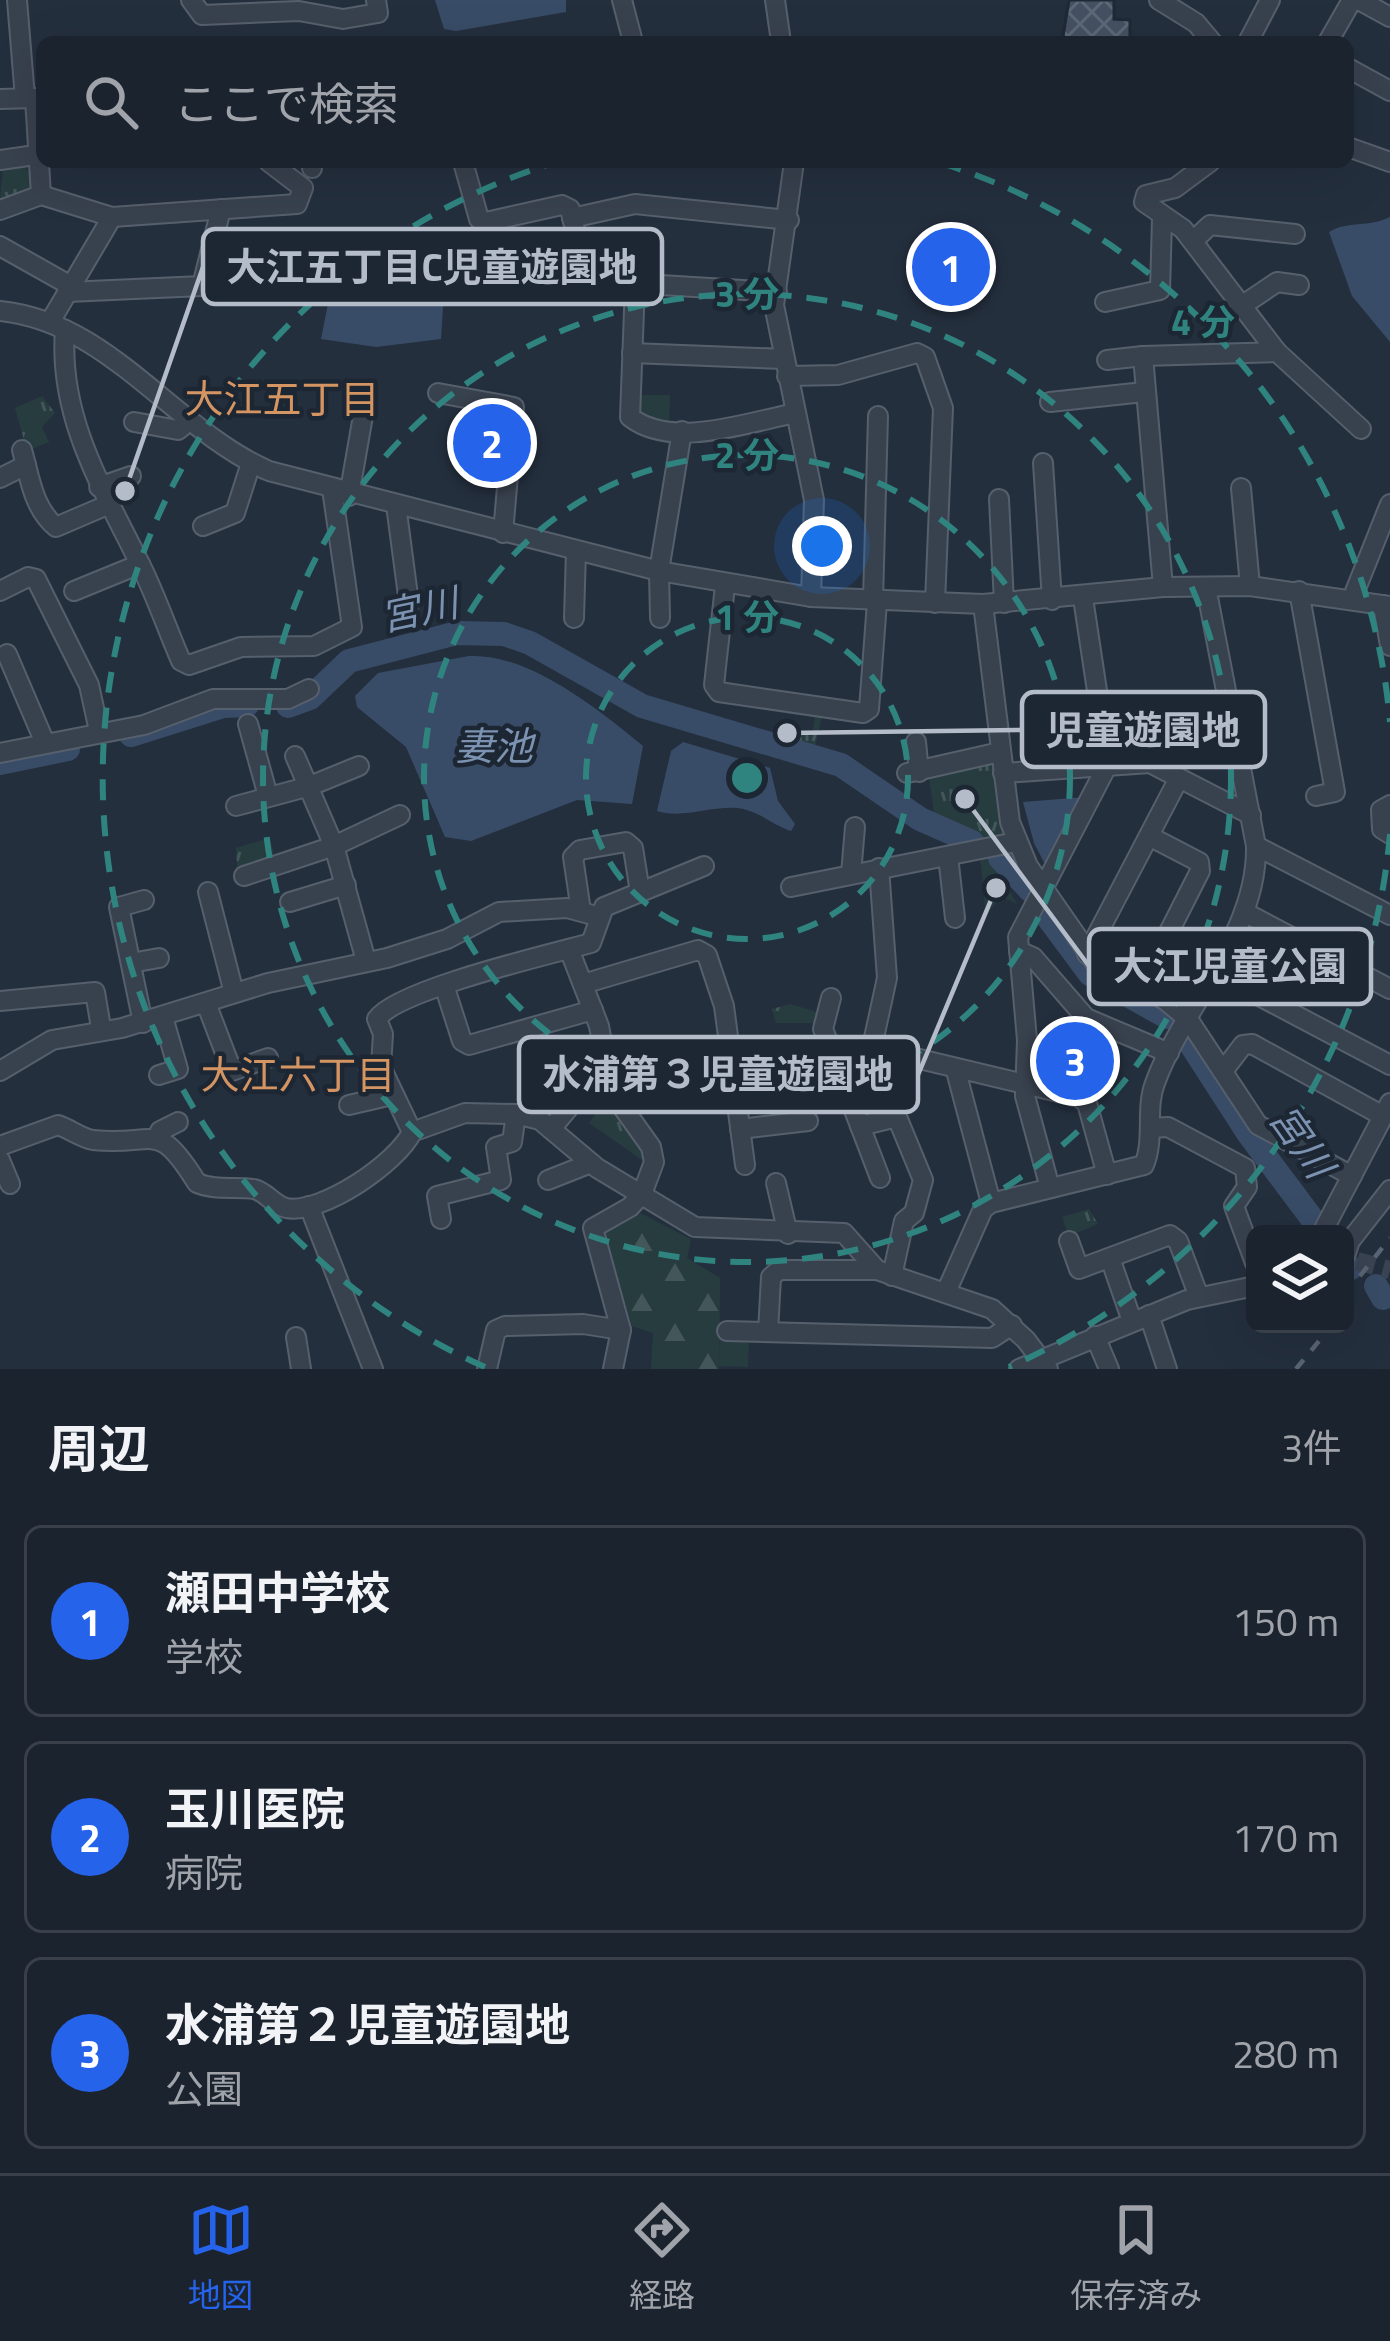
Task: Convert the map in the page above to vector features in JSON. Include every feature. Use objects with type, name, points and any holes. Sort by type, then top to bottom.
[{"type":"street","points":[[0,99],[34,98],[16,0]]},
{"type":"street","points":[[191,0],[202,15],[299,11],[343,19],[378,13],[376,0]]},
{"type":"street","points":[[622,0],[631,36]]},
{"type":"street","points":[[776,0],[780,36]]},
{"type":"street","points":[[1159,0],[1196,23],[1207,36]]},
{"type":"street","points":[[1251,36],[1270,0]]},
{"type":"street","points":[[1332,36],[1356,0],[1390,17]]},
{"type":"street","points":[[1354,71],[1390,92]]},
{"type":"street","points":[[1354,149],[1390,162]]},
{"type":"street","points":[[0,160],[36,155]]},
{"type":"street","points":[[41,168],[41,195]]},
{"type":"street","points":[[0,210],[41,195],[112,217],[297,204],[304,197],[303,188],[277,168]]},
{"type":"street","points":[[465,168],[475,207],[486,222],[562,205],[572,218],[586,274],[594,281],[777,292]]},
{"type":"street","points":[[793,168],[777,292],[785,368],[814,500],[811,597]]},
{"type":"street","points":[[1202,168],[1174,188],[1147,195],[1144,202],[1162,219],[1173,221],[1277,352],[1361,429]]},
{"type":"street","points":[[572,218],[635,204],[788,220]]},
{"type":"street","points":[[0,246],[69,289],[202,286],[221,209]]},
{"type":"street","points":[[112,217],[69,289],[57,326],[72,415],[102,496],[140,564],[181,661],[188,664],[241,647],[314,646],[352,627],[344,492],[364,410]]},
{"type":"street","points":[[1105,302],[1160,290],[1162,219]]},
{"type":"street","points":[[1192,241],[1210,225],[1295,234]]},
{"type":"street","points":[[1240,307],[1277,282],[1299,285]]},
{"type":"street","points":[[635,284],[630,417],[646,429],[682,431],[796,413]]},
{"type":"street","points":[[0,311],[57,326],[251,463],[344,492],[576,551],[725,586],[875,602],[983,604],[1163,587],[1299,591],[1386,606],[1390,646]]},
{"type":"street","points":[[1107,360],[1277,352]]},
{"type":"street","points":[[632,353],[838,375],[916,353],[925,357],[943,408],[935,604]]},
{"type":"street","points":[[1143,356],[1163,587]]},
{"type":"street","points":[[1050,402],[1144,392]]},
{"type":"street","points":[[438,393],[514,407],[502,533]]},
{"type":"street","points":[[725,586],[714,685],[719,692],[863,713],[869,709],[878,416]]},
{"type":"street","points":[[134,422],[178,430],[190,420]]},
{"type":"street","points":[[660,618],[659,571],[682,431]]},
{"type":"street","points":[[0,478],[24,458],[36,501],[56,527],[131,476]]},
{"type":"street","points":[[203,526],[236,513],[251,463]]},
{"type":"street","points":[[1043,463],[1052,600]]},
{"type":"street","points":[[1241,488],[1250,586]]},
{"type":"street","points":[[999,499],[1004,602]]},
{"type":"street","points":[[1352,599],[1390,504]]},
{"type":"street","points":[[396,505],[409,603]]},
{"type":"street","points":[[574,618],[576,551]]},
{"type":"street","points":[[74,591],[140,564]]},
{"type":"street","points":[[0,591],[28,577],[36,579],[89,685],[99,731]]},
{"type":"street","points":[[947,1290],[982,1209],[991,1203],[1144,1165],[1152,1090],[1244,912],[1255,878],[1256,845],[1206,587]]},
{"type":"street","points":[[1299,591],[1335,792],[1316,796]]},
{"type":"street","points":[[1083,598],[1099,704]]},
{"type":"street","points":[[983,604],[1016,842],[1045,892],[1088,954],[1188,1019],[1258,1125],[1352,1176]]},
{"type":"street","points":[[7,654],[45,743]]},
{"type":"street","points":[[0,694],[20,686]]},
{"type":"street","points":[[0,753],[144,724],[213,700],[288,699],[309,688]]},
{"type":"street","points":[[248,724],[268,796]]},
{"type":"street","points":[[916,742],[913,773],[946,760],[1000,752]]},
{"type":"street","points":[[295,756],[334,846],[366,961]]},
{"type":"street","points":[[1003,773],[1150,763],[1251,815]]},
{"type":"street","points":[[1050,1188],[1025,1096],[1021,928],[1045,892],[1108,764]]},
{"type":"street","points":[[236,806],[310,786],[359,766]]},
{"type":"street","points":[[1088,954],[1179,778]]},
{"type":"street","points":[[1390,805],[1381,810],[1382,830],[1390,834]]},
{"type":"street","points":[[244,876],[334,846],[400,815]]},
{"type":"street","points":[[851,874],[855,827]]},
{"type":"street","points":[[1140,988],[1200,871],[1199,862],[1149,836]]},
{"type":"street","points":[[412,1132],[381,1067],[382,1034],[376,1018],[383,1009],[591,943],[591,914],[573,857],[580,850],[626,842],[633,848],[640,892]]},
{"type":"street","points":[[790,887],[1016,842]]},
{"type":"street","points":[[1256,845],[1390,915]]},
{"type":"street","points":[[947,856],[955,918]]},
{"type":"street","points":[[0,1071],[52,1040],[153,1020],[234,993],[447,939],[499,912],[591,914],[704,866]]},
{"type":"street","points":[[872,1047],[887,978],[880,868]]},
{"type":"street","points":[[290,902],[346,885]]},
{"type":"street","points":[[208,892],[234,993]]},
{"type":"street","points":[[144,900],[119,907],[131,963],[178,1069],[159,1075]]},
{"type":"street","points":[[1244,912],[1390,989]]},
{"type":"street","points":[[569,949],[593,1010],[611,1091],[651,1148],[654,1162],[642,1193],[593,1228],[620,1330],[613,1369]]},
{"type":"street","points":[[583,984],[698,950],[707,955],[724,1006],[745,1165]]},
{"type":"street","points":[[1019,951],[1033,957],[1085,1018],[1169,1053]]},
{"type":"street","points":[[131,963],[159,958]]},
{"type":"street","points":[[1212,971],[1390,1065]]},
{"type":"street","points":[[444,986],[462,1041],[469,1045],[593,1010]]},
{"type":"street","points":[[0,1001],[95,992],[101,1028]]},
{"type":"street","points":[[831,998],[823,1029],[880,1178]]},
{"type":"street","points":[[206,1003],[232,1071],[268,1058]]},
{"type":"street","points":[[1223,1071],[1243,1045],[1252,1044],[1387,1109],[1326,1225]]},
{"type":"street","points":[[834,1058],[872,1047],[956,1071],[1026,1081],[1087,1103],[1107,1175]]},
{"type":"street","points":[[551,1129],[580,1094],[557,1062]]},
{"type":"street","points":[[956,1071],[991,1203]]},
{"type":"street","points":[[692,1078],[733,1072]]},
{"type":"street","points":[[349,1106],[392,1095]]},
{"type":"street","points":[[0,1146],[58,1125],[92,1140],[158,1139],[176,1150],[197,1184],[261,1192],[286,1208],[309,1206],[344,1191],[401,1154],[412,1132],[465,1113],[516,1114],[551,1129],[591,1163],[695,1227],[844,1233],[884,1273]]},
{"type":"street","points":[[441,1220],[437,1196],[501,1180],[496,1147],[512,1142],[516,1114]]},
{"type":"street","points":[[860,1126],[897,1117],[923,1180],[914,1213],[904,1221],[884,1273]]},
{"type":"street","points":[[740,1129],[808,1121]]},
{"type":"street","points":[[158,1139],[160,1131],[178,1122]]},
{"type":"street","points":[[1150,1128],[1168,1127],[1245,1168],[1249,1179],[1234,1206],[1246,1239]]},
{"type":"street","points":[[0,1160],[10,1184]]},
{"type":"street","points":[[548,1180],[591,1163]]},
{"type":"street","points":[[261,1192],[266,1169]]},
{"type":"street","points":[[776,1183],[788,1234]]},
{"type":"street","points":[[1354,1236],[1390,1190]]},
{"type":"street","points":[[309,1206],[373,1369]]},
{"type":"street","points":[[1069,1241],[1078,1269],[1170,1235],[1178,1240],[1199,1297]]},
{"type":"street","points":[[1110,1258],[1167,1369]]},
{"type":"street","points":[[768,1332],[771,1277],[779,1270],[884,1273],[947,1290],[992,1309],[1045,1364]]},
{"type":"street","points":[[1019,1369],[1045,1364],[1095,1336],[1199,1297],[1246,1288]]},
{"type":"street","points":[[487,1369],[496,1330],[505,1326],[583,1324],[620,1330]]},
{"type":"street","points":[[727,1331],[992,1338],[1012,1325]]},
{"type":"street","points":[[296,1336],[302,1369]]},
{"type":"street","points":[[1095,1336],[1109,1369]]},
{"type":"green space","points":[[21,163],[34,178],[26,192],[0,202],[3,167]]},
{"type":"green space","points":[[638,395],[670,395],[669,424],[658,425],[637,408]]},
{"type":"green space","points":[[42,396],[55,413],[42,427],[49,442],[27,451],[15,408]]},
{"type":"green space","points":[[816,710],[823,711],[814,752],[778,744],[780,730],[812,736]]},
{"type":"green space","points":[[987,760],[994,764],[1007,835],[980,842],[935,821],[929,777]]},
{"type":"green space","points":[[270,838],[275,859],[237,867],[236,848]]},
{"type":"green space","points":[[989,854],[1006,867],[1000,875],[1017,904],[1001,896],[986,915],[980,856]]},
{"type":"green space","points":[[790,1004],[820,1013],[818,1023],[776,1023],[772,1009]]},
{"type":"green space","points":[[1093,1028],[1106,1033],[1094,1063],[1100,1066],[1085,1092],[1048,1081],[1055,1034],[1088,1046]]},
{"type":"green space","points":[[607,1098],[645,1151],[645,1162],[589,1123]]},
{"type":"green space","points":[[1089,1209],[1098,1224],[1069,1236],[1062,1217]]},
{"type":"green space","points":[[640,1213],[691,1239],[687,1258],[720,1278],[719,1369],[651,1369],[653,1333],[632,1326],[604,1231]]},
{"type":"green space","points":[[720,1336],[749,1338],[748,1367],[719,1366]]},
{"type":"water","points":[[435,0],[566,0],[566,12],[456,31],[444,29]]},
{"type":"water","points":[[1390,217],[1390,342],[1352,296],[1329,232]]},
{"type":"water","points":[[346,262],[404,289],[444,291],[441,339],[376,347],[321,339],[333,279]]},
{"type":"water","name":"妻池","points":[[469,656],[492,658],[539,674],[643,746],[632,804],[577,800],[471,841],[445,837],[406,747],[357,707],[355,696],[378,673]]},
{"type":"water","points":[[683,742],[770,768],[778,801],[795,824],[791,831],[737,808],[677,814],[657,811],[671,751]]},
{"type":"water","points":[[1086,797],[1048,870],[1034,843],[1023,802]]},
{"type":"building","points":[[1069,0],[1114,0],[1114,19],[1130,20],[1130,36],[1063,36]]},
{"type":"waterway","name":"宮川","points":[[288,706],[310,698],[349,661],[457,633],[504,634],[530,643],[642,706],[841,765],[920,819],[972,842]]},
{"type":"waterway","name":"宮川","points":[[131,735],[223,706],[247,705]]},
{"type":"waterway","name":"宮川","points":[[0,763],[68,749]]},
{"type":"waterway","name":"宮川","points":[[1000,858],[1030,890]]},
{"type":"waterway","name":"宮川","points":[[1047,916],[1090,974],[1167,1017]]},
{"type":"waterway","name":"宮川","points":[[1188,1040],[1248,1133],[1316,1224]]},
{"type":"waterway","name":"宮川","points":[[1376,1286],[1383,1298]]},
{"type":"tunnel","points":[[1357,1261],[1390,1270]]},
{"type":"railway","points":[[1354,1284],[1390,1238]]},
{"type":"railway","points":[[1296,1369],[1326,1333]]},
{"type":"place","name":"瀬田中学校","points":[[951,267]]},
{"type":"place","name":"玉川医院","points":[[492,443]]},
{"type":"place","name":"大江五丁目C児童遊園地","points":[[125,491]]},
{"type":"place","name":"児童遊園地","points":[[787,733]]},
{"type":"place","name":"大江児童公園","points":[[965,799]]},
{"type":"place","name":"水浦第３児童遊園地","points":[[996,888]]},
{"type":"place","name":"水浦第２児童遊園地","points":[[1075,1061]]},
{"type":"district","name":"大江五丁目","points":[[282,398]]},
{"type":"district","name":"大江六丁目","points":[[298,1074]]}]
